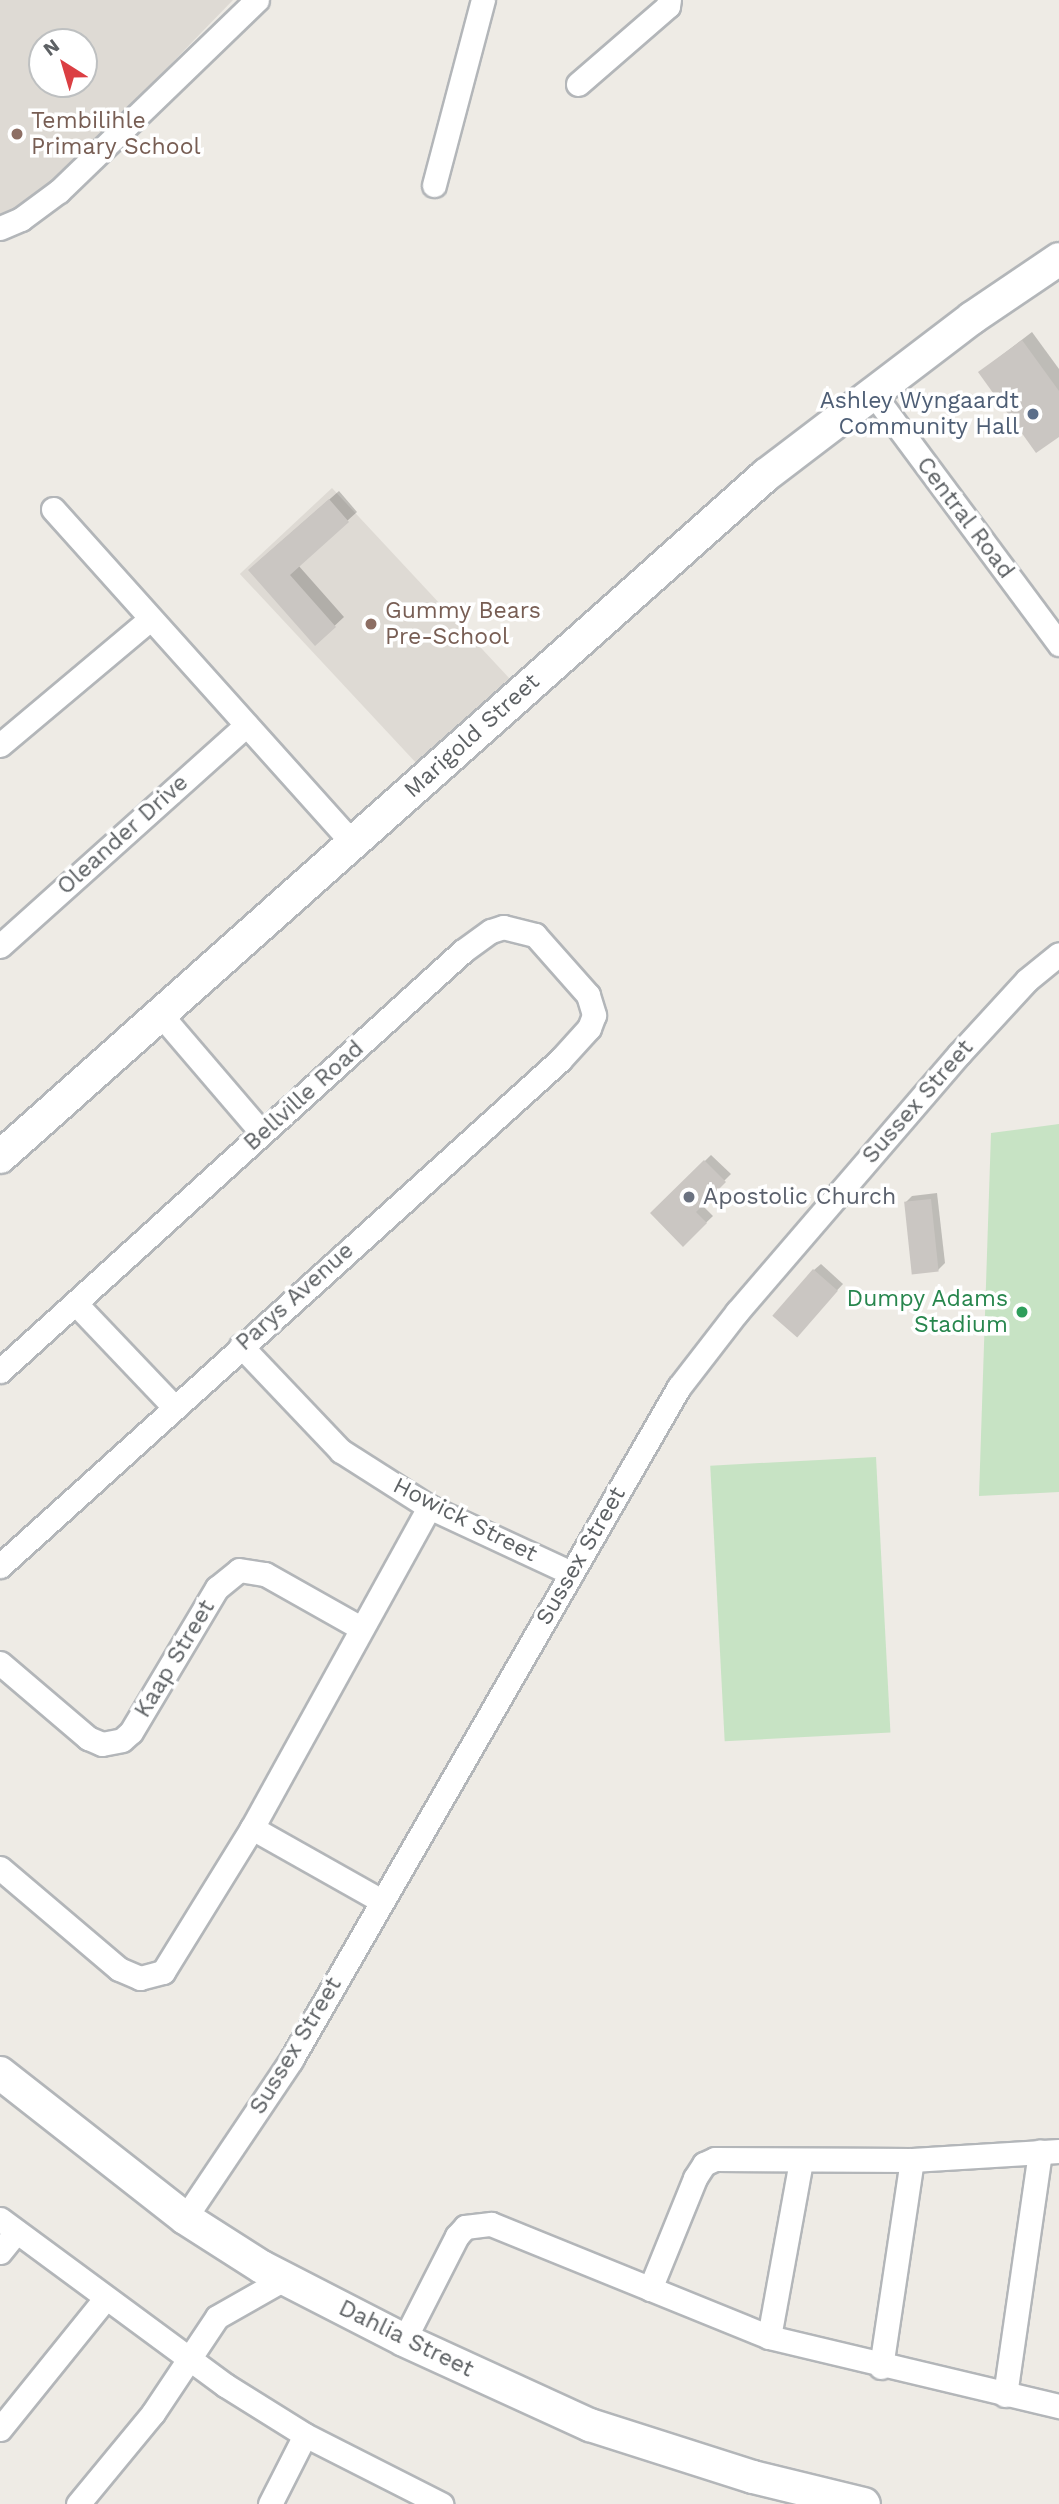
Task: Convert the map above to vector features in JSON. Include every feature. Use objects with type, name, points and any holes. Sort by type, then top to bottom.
[{"type":"street","points":[[0,228],[21,219],[59,191],[257,0]]},
{"type":"street","points":[[434,185],[483,0]]},
{"type":"street","points":[[578,84],[668,6],[669,0]]},
{"type":"street","name":"Marigold Street","points":[[2,1149],[162,1015],[765,475],[872,392],[1059,259]]},
{"type":"street","name":"Central Road","points":[[872,392],[1059,643]]},
{"type":"street","points":[[53,509],[149,620],[353,843]]},
{"type":"street","points":[[0,745],[149,620]]},
{"type":"street","name":"Oleander Drive","points":[[0,946],[246,725]]},
{"type":"street","name":"Bellville Road","points":[[0,1371],[463,951],[503,927],[536,935],[579,981],[592,1004],[589,1027]]},
{"type":"street","name":"Sussex Street","points":[[185,2218],[291,2060],[380,1900],[570,1573],[702,1354],[989,1020],[1059,954]]},
{"type":"street","points":[[162,1015],[262,1133]]},
{"type":"street","name":"Parys Avenue","points":[[0,1566],[173,1406],[560,1060],[589,1027]]},
{"type":"street","points":[[76,1304],[173,1406]]},
{"type":"street","name":"Howick Street","points":[[241,1346],[341,1451],[429,1507],[570,1573]]},
{"type":"street","points":[[0,1868],[119,1969],[140,1978],[163,1972],[252,1828],[429,1507]]},
{"type":"street","name":"Kaap Street","points":[[0,1663],[88,1738],[102,1744],[122,1740],[131,1732],[218,1588],[239,1570],[265,1574],[361,1628]]},
{"type":"street","points":[[252,1828],[380,1900]]},
{"type":"street","name":"Dahlia Street","points":[[0,2073],[185,2218],[284,2278],[404,2340],[590,2425],[753,2477],[864,2504]]},
{"type":"street","points":[[650,2289],[704,2164],[727,2158],[912,2161],[1050,2152],[1005,2395]]},
{"type":"street","points":[[769,2337],[800,2161]]},
{"type":"street","points":[[881,2367],[912,2161]]},
{"type":"street","points":[[404,2340],[457,2235],[478,2222],[580,2258],[769,2337],[881,2367],[1059,2406]]},
{"type":"street","points":[[0,2252],[8,2225],[187,2360],[405,2497],[441,2504]]},
{"type":"street","points":[[78,2504],[153,2413],[216,2317],[284,2278]]},
{"type":"street","points":[[0,2429],[105,2299]]},
{"type":"street","points":[[270,2504],[305,2435]]},
{"type":"shaded area","points":[[0,0],[233,0],[68,170],[23,209],[0,218]]},
{"type":"shaded area","name":"Gummy Bears Pre-School","points":[[332,488],[509,678],[417,764],[240,574]]},
{"type":"green space","name":"Dumpy Adams Stadium","points":[[1059,1124],[1059,1492],[979,1496],[991,1133]]},
{"type":"green space","points":[[876,1457],[890,1733],[725,1741],[710,1466]]},
{"type":"building","name":"Ashley Wyngaardt Community Hall","points":[[1022,340],[1059,391],[1059,437],[1036,453],[978,372]]},
{"type":"building","points":[[329,499],[349,522],[290,575],[336,627],[315,646],[248,570]]},
{"type":"building","name":"Apostolic Church","points":[[704,1160],[726,1182],[696,1212],[707,1223],[683,1247],[650,1213]]},
{"type":"building","points":[[931,1199],[939,1272],[912,1274],[904,1202]]},
{"type":"building","points":[[813,1269],[838,1291],[797,1337],[772,1316]]},
{"type":"place","name":"Tembilihle Primary School","points":[[17,134]]},
{"type":"place","name":"Ashley Wyngaardt Community Hall","points":[[1033,414]]},
{"type":"place","name":"Gummy Bears Pre-School","points":[[371,624]]},
{"type":"place","name":"Apostolic Church","points":[[689,1197]]},
{"type":"place","name":"Dumpy Adams Stadium","points":[[1022,1312]]}]
